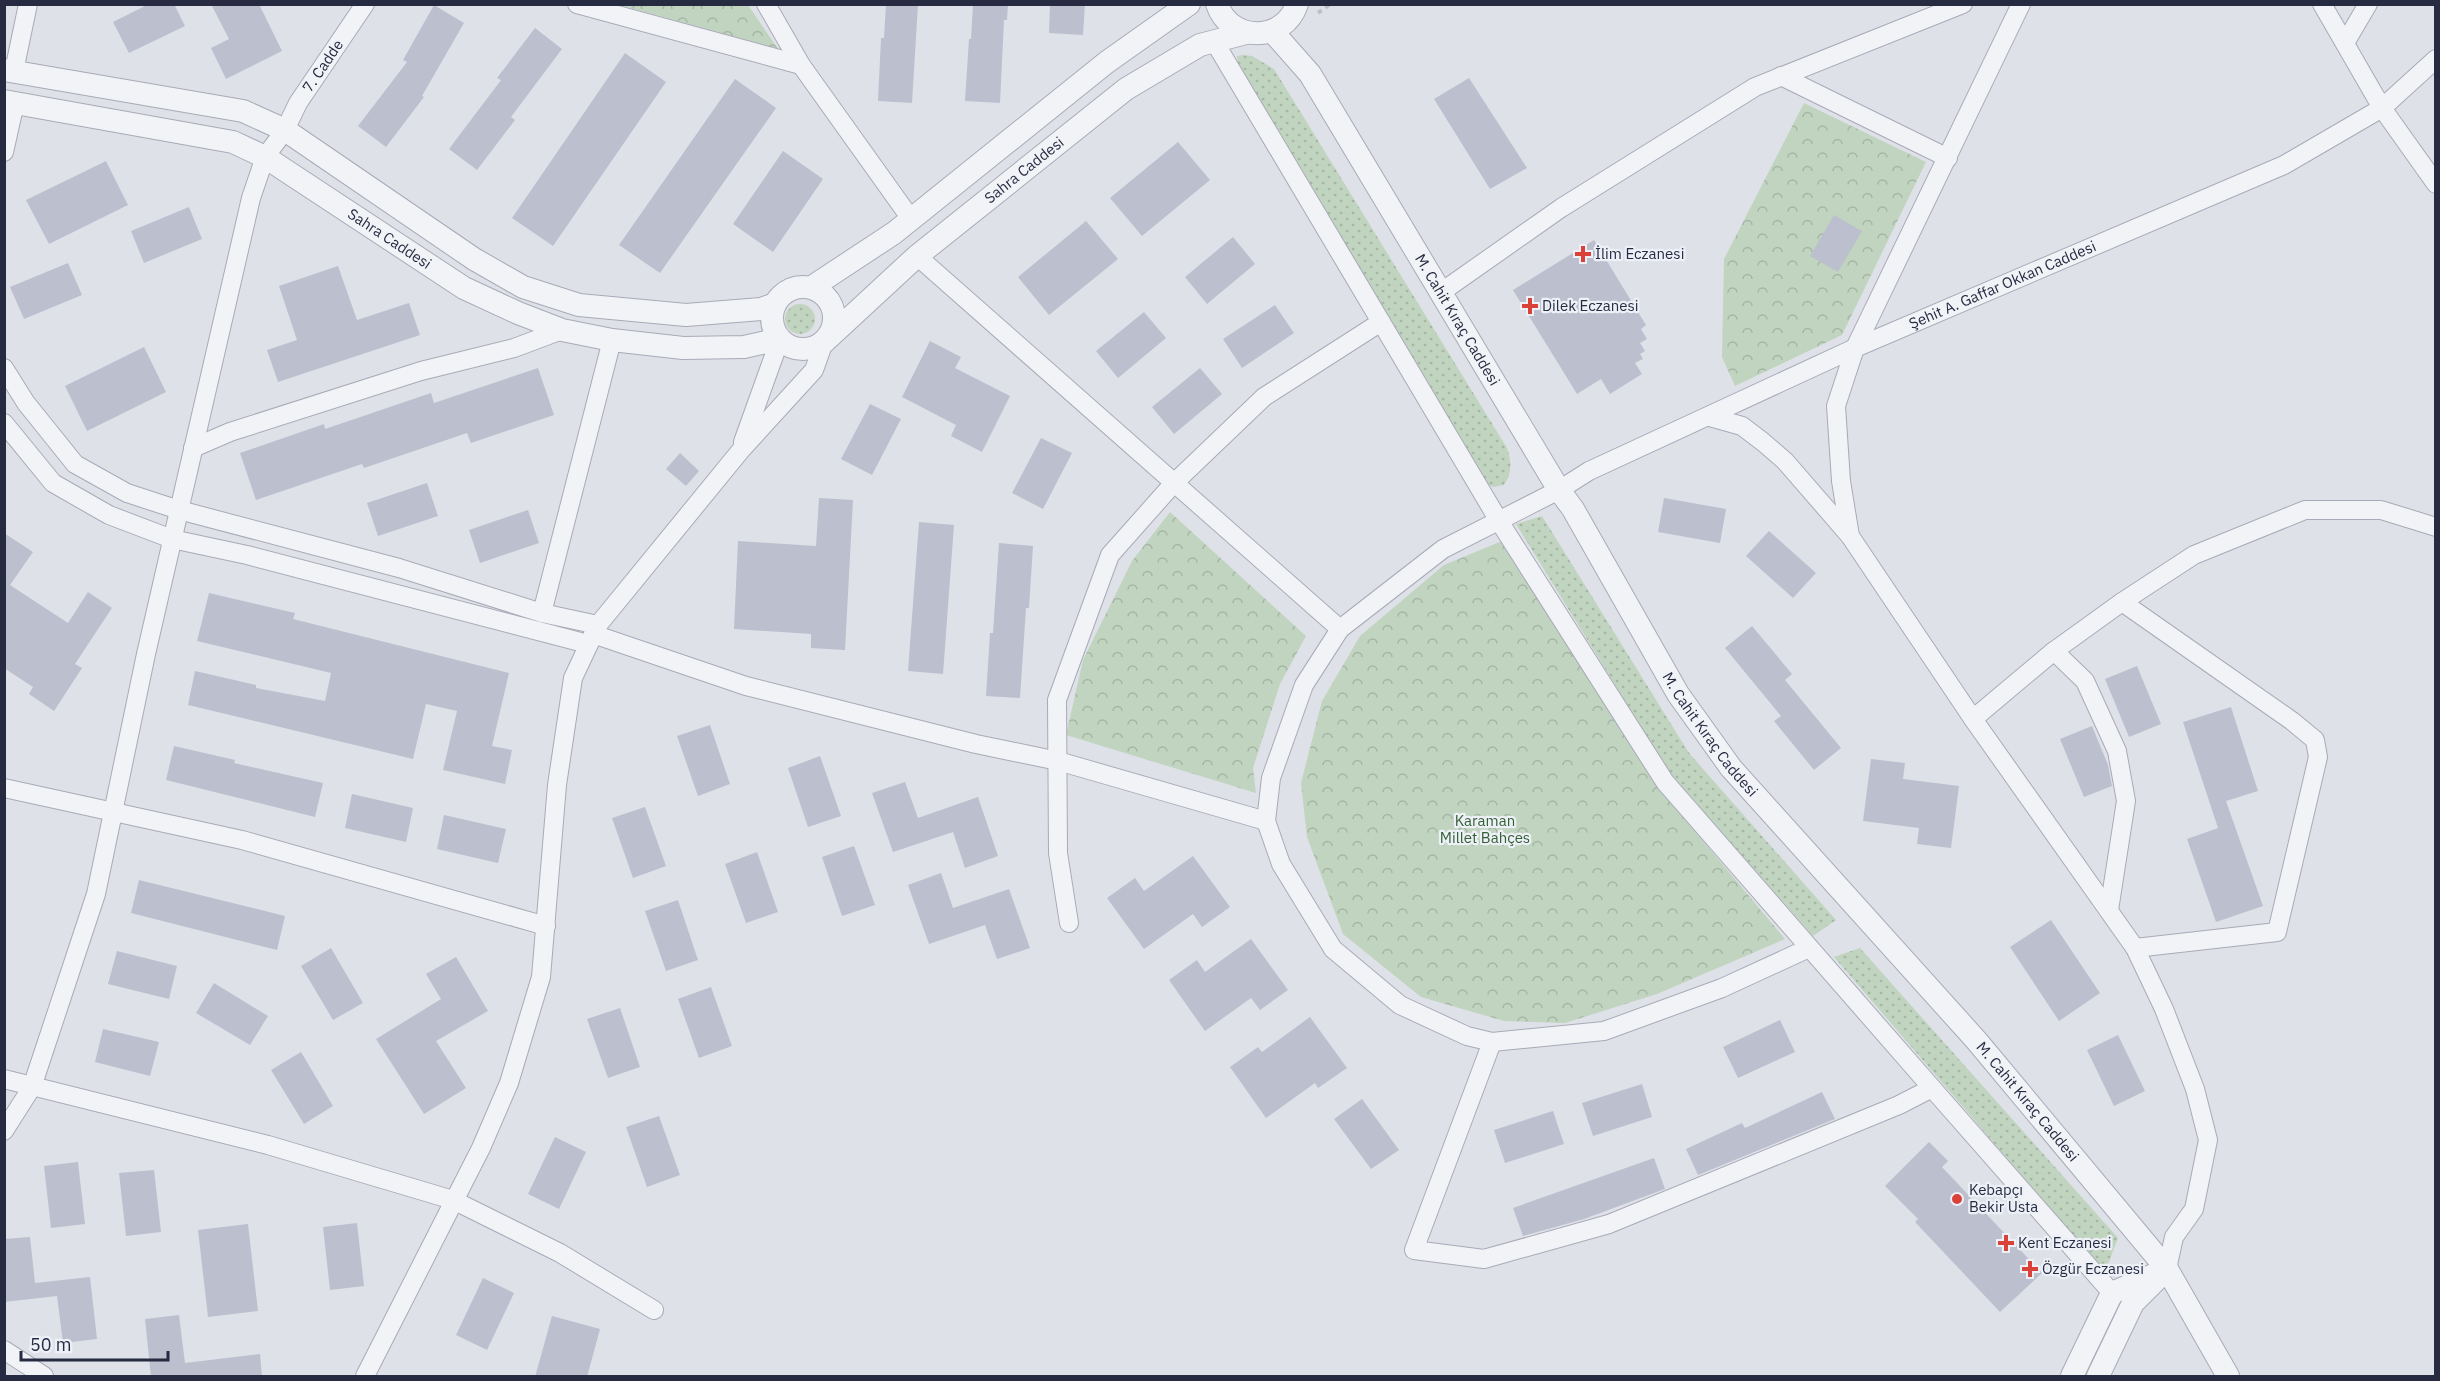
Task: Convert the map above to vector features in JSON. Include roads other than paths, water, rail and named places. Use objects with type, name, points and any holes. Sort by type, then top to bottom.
[{"type":"street","points":[[9,70],[28,4]]},
{"type":"street","name":"7. Cadde","points":[[4,1131],[32,1087],[96,894],[172,539],[250,198],[265,157],[285,130],[304,94],[365,4]]},
{"type":"street","points":[[577,4],[801,65]]},
{"type":"street","points":[[766,4],[801,65],[911,219]]},
{"type":"street","name":"Sahra Caddesi","points":[[9,70],[243,111],[285,130],[474,259],[523,287],[579,305],[686,315],[761,309],[775,304],[791,289],[801,286],[812,287],[911,219],[1107,62],[1189,4]]},
{"type":"street","points":[[1217,4],[1226,21],[1246,33]]},
{"type":"street","points":[[1440,293],[1561,208],[1755,87],[1963,4]]},
{"type":"street","points":[[1850,536],[1841,481],[1836,406],[1855,348],[2021,4]]},
{"type":"street","points":[[2322,4],[2382,108],[2436,183]]},
{"type":"street","points":[[2345,43],[2368,4]]},
{"type":"street","points":[[1272,32],[1303,7]]},
{"type":"street","name":"Sahra Caddesi","points":[[10,102],[233,142],[265,157],[464,288],[562,330],[612,340],[683,348],[744,347],[780,339],[796,349],[806,349],[824,342],[917,256],[1126,89],[1200,45],[1246,33],[1272,32]]},
{"type":"street","name":"M. Cahit Kıraç Caddesi","points":[[1272,32],[1310,74],[1558,490],[1573,509],[1678,694],[1731,768],[1976,1040],[2167,1269],[2228,1377]]},
{"type":"street","points":[[1214,41],[1499,520],[1665,782],[2112,1293]]},
{"type":"street","name":"Şehit A. Gaffar Okkan Caddesi","points":[[1266,821],[1271,778],[1304,685],[1340,629],[1443,549],[1558,490],[1589,471],[1855,348],[2284,165],[2382,108],[2436,59]]},
{"type":"street","points":[[1781,76],[1948,158]]},
{"type":"street","points":[[4,152],[10,102]]},
{"type":"street","points":[[917,256],[1340,629]]},
{"type":"street","points":[[365,1377],[480,1148],[509,1083],[541,977],[557,785],[573,678],[593,634],[741,450],[814,369],[824,342],[834,326],[833,306],[828,298],[812,287]]},
{"type":"street","points":[[741,450],[780,339],[772,322],[775,304]]},
{"type":"street","points":[[1069,923],[1058,853],[1057,700],[1110,555],[1173,484],[1264,397],[1381,322]]},
{"type":"street","points":[[193,448],[230,432],[421,371],[514,348],[562,330]]},
{"type":"street","points":[[542,613],[612,340]]},
{"type":"street","points":[[4,368],[26,403],[75,464],[127,493],[179,510],[399,568],[542,613],[593,634],[746,687],[976,744],[1058,761],[1266,821],[1281,864],[1333,949],[1400,1005],[1467,1036],[1492,1042],[1604,1031],[1722,988],[1809,948]]},
{"type":"street","points":[[1710,417],[1742,426],[1763,442],[1785,461],[1850,536],[1973,719],[2135,948],[2164,1009],[2195,1089],[2208,1140],[2194,1209],[2174,1237],[2167,1269],[2133,1303],[2098,1377]]},
{"type":"street","points":[[8,433],[53,483],[109,515],[172,539],[593,634]]},
{"type":"street","points":[[1973,719],[2054,651],[2122,602],[2194,555],[2305,510],[2381,510],[2436,527]]},
{"type":"street","points":[[2122,602],[2292,721],[2315,740],[2318,757],[2277,932],[2135,948]]},
{"type":"street","points":[[2054,651],[2085,681],[2117,752],[2126,801],[2109,910]]},
{"type":"street","points":[[4,788],[242,840],[546,926]]},
{"type":"street","points":[[1492,1042],[1414,1250],[1484,1259],[1610,1224],[1899,1105],[1932,1089]]},
{"type":"street","points":[[4,1079],[268,1144],[453,1200],[560,1253],[654,1310]]},
{"type":"street","points":[[2072,1377],[2112,1293],[2167,1269]]},
{"type":"street","points":[[4,1350],[44,1377]]},
{"type":"place","name":"İlim Eczanesi","points":[[1583,254]]},
{"type":"place","name":"Dilek Eczanesi","points":[[1530,306]]},
{"type":"place","name":"Kebapçı Bekir Usta","points":[[1957,1199]]},
{"type":"place","name":"Kent Eczanesi","points":[[2006,1243]]},
{"type":"place","name":"Özgür Eczanesi","points":[[2030,1269]]},
{"type":"park label","name":"Karaman Millet Bahçes","points":[[1485,830]]}]
